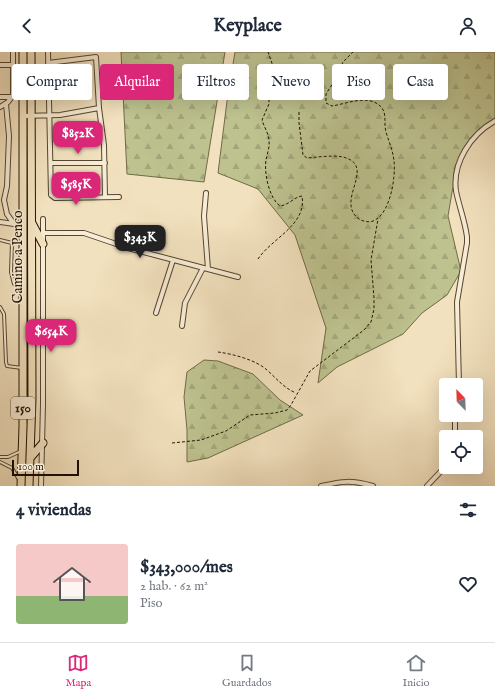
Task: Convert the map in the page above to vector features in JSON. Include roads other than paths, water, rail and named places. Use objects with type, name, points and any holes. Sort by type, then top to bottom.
[{"type":"highway","name":"Camino a Penco","points":[[21,484],[23,368],[23,52]]},
{"type":"highway","name":"Camino a Penco","points":[[29,486],[31,52]]},
{"type":"highway","points":[[31,221],[43,244]]},
{"type":"highway","points":[[30,457],[43,443]]},
{"type":"street","points":[[12,52],[12,64]]},
{"type":"street","points":[[48,52],[52,197],[119,197]]},
{"type":"street","points":[[48,63],[96,57],[98,108],[104,145],[105,197]]},
{"type":"street","points":[[0,65],[12,65]]},
{"type":"street","points":[[0,97],[12,97]]},
{"type":"street","points":[[0,107],[6,104],[12,97]]},
{"type":"street","points":[[6,104],[9,136],[4,200],[7,214],[14,224]]},
{"type":"street","points":[[23,116],[50,116],[98,108]]},
{"type":"street","points":[[459,378],[457,302],[467,243],[465,225],[456,190],[456,177],[462,157],[472,140],[484,128],[495,121]]},
{"type":"street","points":[[51,163],[105,163]]},
{"type":"street","points":[[206,193],[204,216],[208,269]]},
{"type":"street","points":[[41,486],[43,443],[43,219]]},
{"type":"street","points":[[0,222],[14,224],[23,222]]},
{"type":"street","points":[[43,233],[82,232],[128,248],[238,278]]},
{"type":"street","points":[[156,313],[173,260]]},
{"type":"street","points":[[182,326],[185,303],[203,268]]},
{"type":"street","points":[[428,486],[439,474]]},
{"type":"street","points":[[321,486],[346,481],[358,482],[373,486]]},
{"type":"lane","points":[[23,234],[12,243],[11,272],[14,284],[23,290]]},
{"type":"lane","points":[[0,240],[12,243]]},
{"type":"lane","points":[[0,307],[4,314],[7,366],[12,368],[23,368]]},
{"type":"lane","points":[[0,457],[8,457],[22,451]]},
{"type":"lane","points":[[0,462],[12,468],[21,484]]}]
